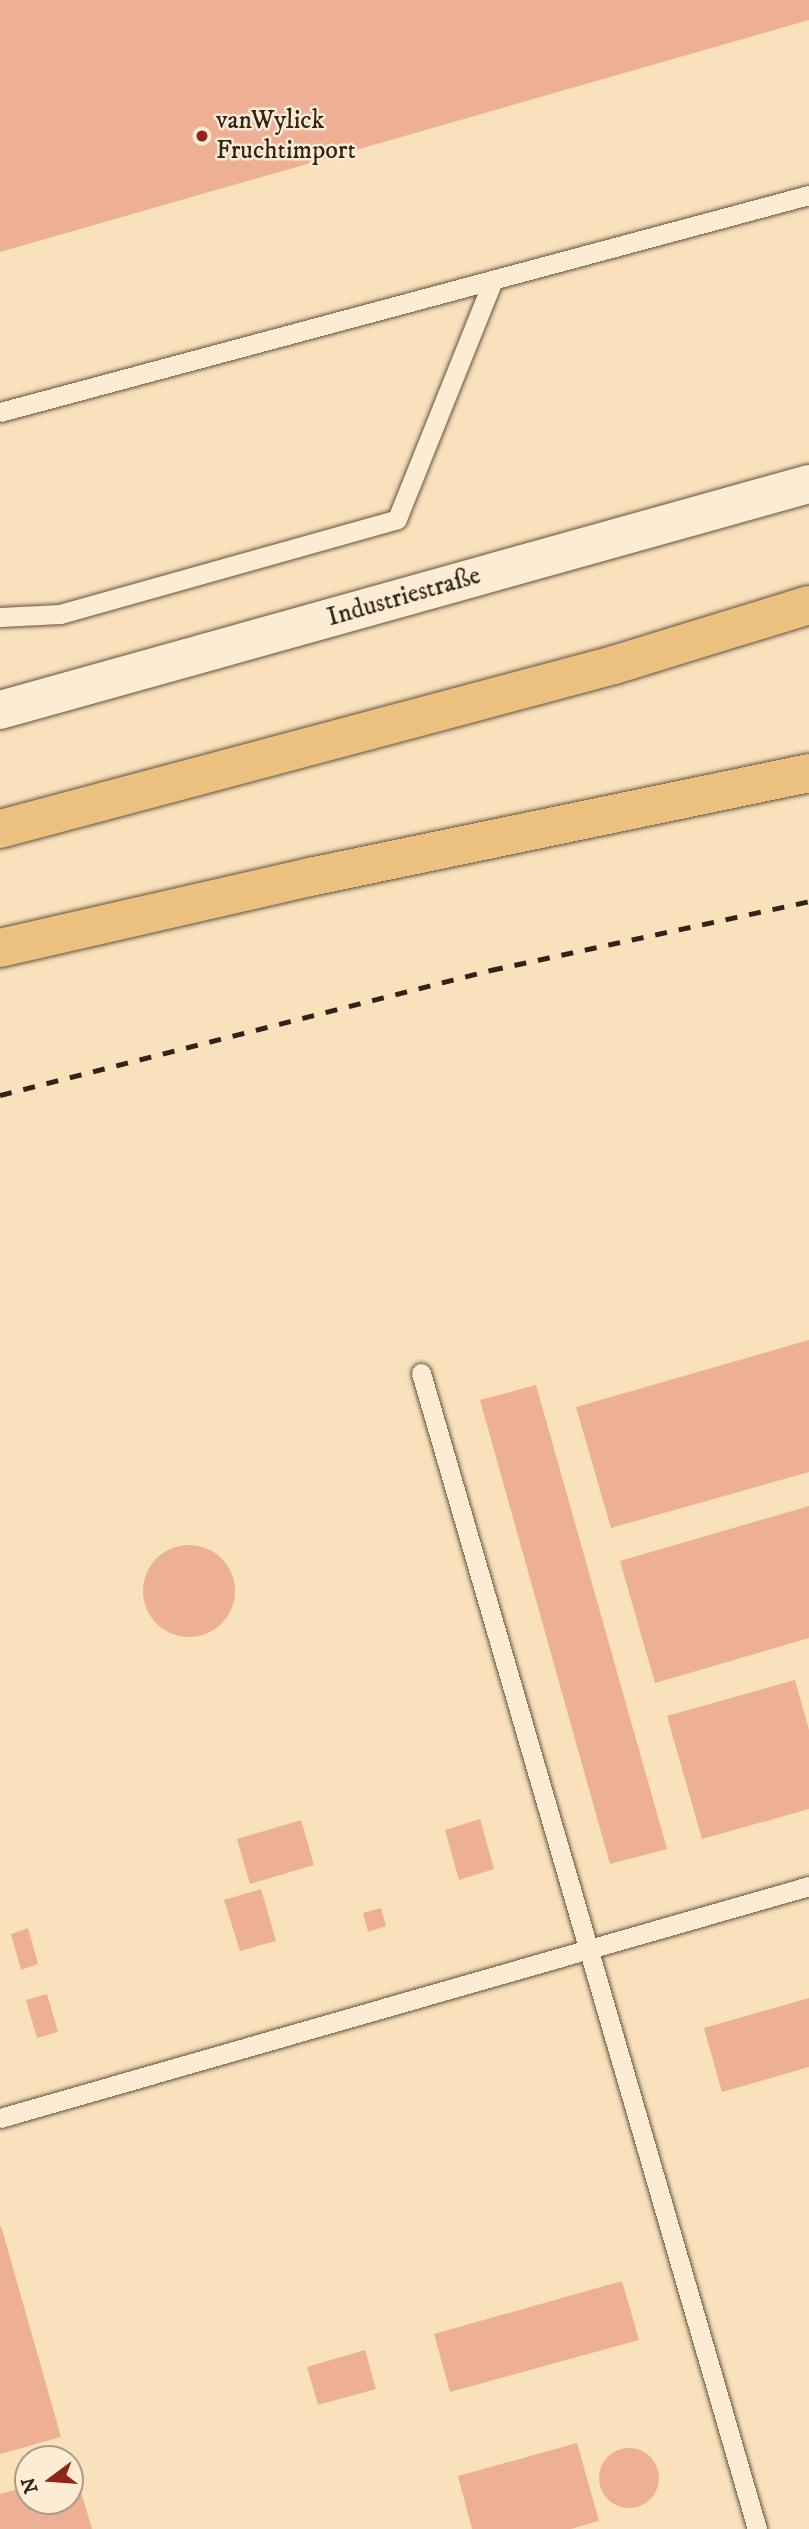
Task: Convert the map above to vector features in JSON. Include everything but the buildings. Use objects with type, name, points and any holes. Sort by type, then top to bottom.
[{"type":"highway","points":[[0,829],[601,668],[809,605]]},
{"type":"highway","points":[[0,948],[323,874],[809,773]]},
{"type":"street","name":"Industriestraße","points":[[0,710],[809,484]]},
{"type":"lane","points":[[0,412],[809,195]]},
{"type":"lane","points":[[0,617],[60,614],[397,519],[493,280]]},
{"type":"lane","points":[[421,1373],[757,2529]]},
{"type":"lane","points":[[0,2118],[809,1886]]},
{"type":"railway","points":[[0,1095],[491,970],[809,901]]},
{"type":"place","name":"vanWylick Fruchtimport","points":[[202,136]]}]
